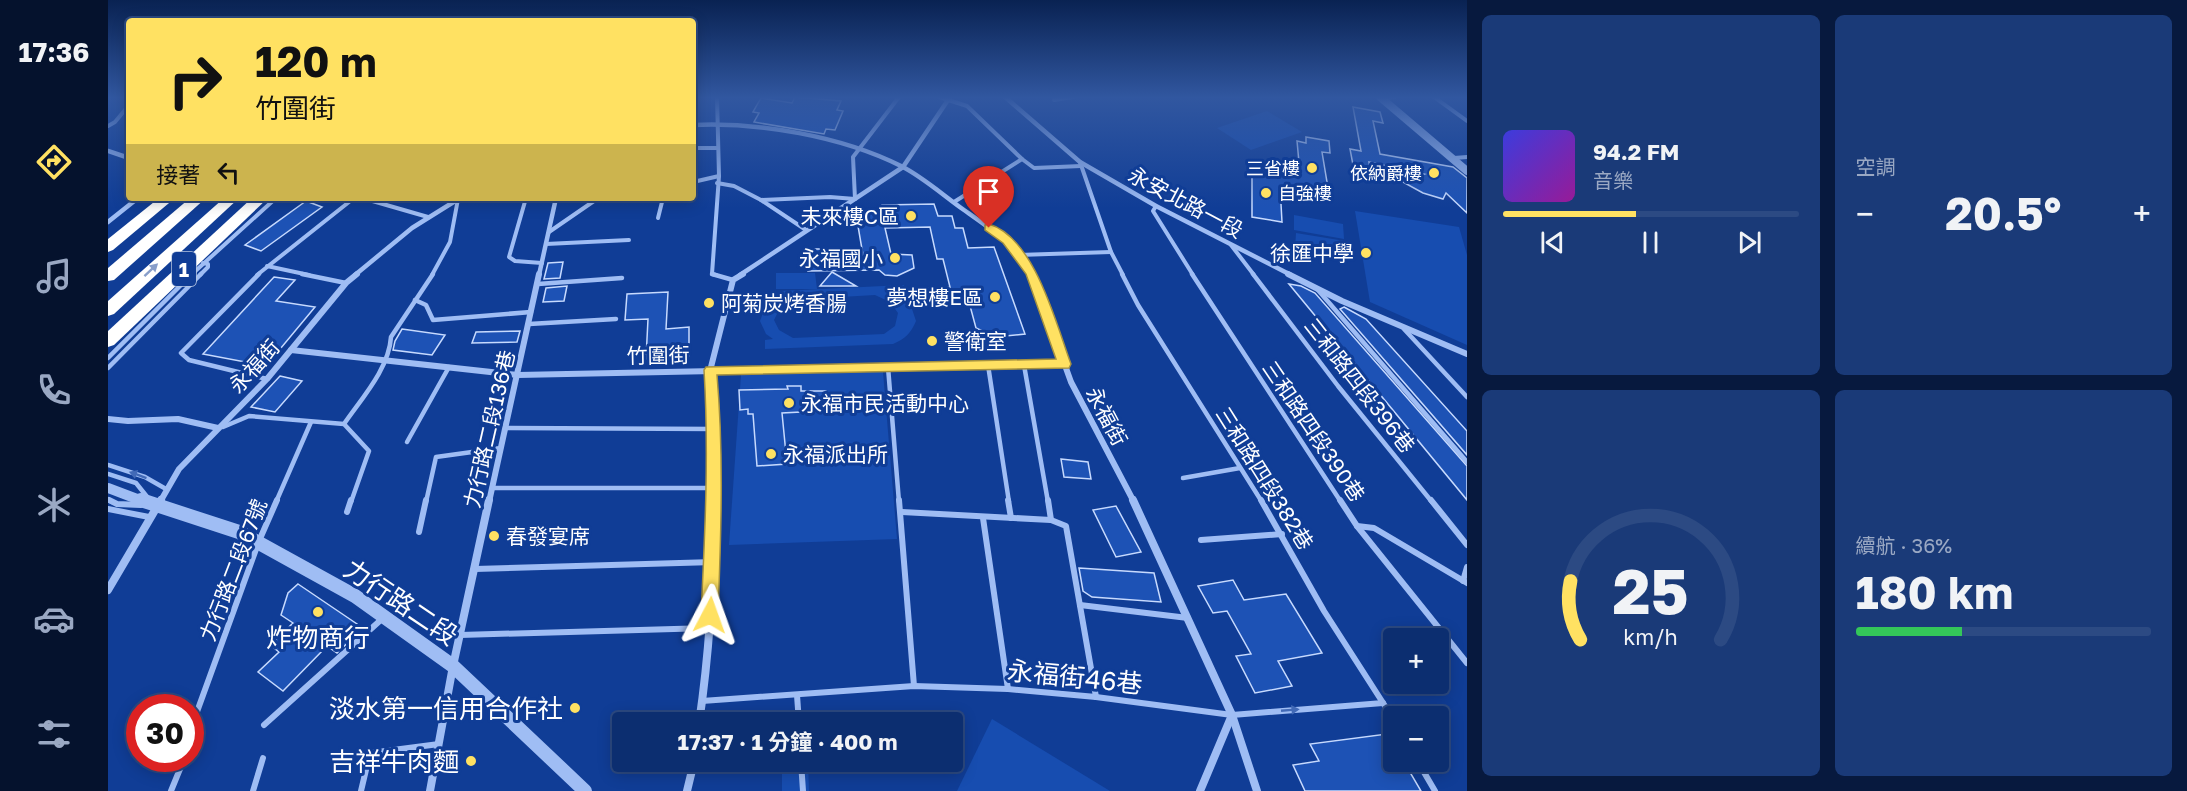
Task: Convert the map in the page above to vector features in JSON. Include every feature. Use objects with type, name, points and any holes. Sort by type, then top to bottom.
[{"type":"highway","points":[[108,247],[164,201]]},
{"type":"highway","name":"1","points":[[108,276],[196,201]]},
{"type":"highway","name":"1","points":[[108,310],[229,201]]},
{"type":"highway","name":"1","points":[[108,341],[258,201]]},
{"type":"street","name":"永福街","points":[[797,134],[858,147],[903,167],[1007,240],[1032,273],[1071,382],[1148,528],[1232,715],[1257,791]]},
{"type":"street","points":[[700,712],[714,562],[715,429],[710,370],[733,280],[903,167],[925,134]]},
{"type":"street","name":"永安北路一段","points":[[1046,134],[1080,164],[1156,206],[1316,288],[1467,354]]},
{"type":"street","points":[[1424,134],[1467,171]]},
{"type":"street","points":[[110,153],[126,157]]},
{"type":"street","points":[[108,222],[134,201]]},
{"type":"street","name":"永福街","points":[[108,590],[178,469],[267,379],[346,283],[412,228],[454,201]]},
{"type":"street","name":"力行路二段136巷","points":[[430,791],[453,666],[555,201]]},
{"type":"street","name":"竹圍街","points":[[291,350],[518,375],[1064,364]]},
{"type":"street","points":[[108,419],[128,421],[178,419],[218,428]]},
{"type":"street","name":"力行路二段","points":[[108,488],[153,512],[239,532],[355,596],[453,666],[585,791]]},
{"type":"street","points":[[1200,791],[1232,715]]},
{"type":"street","points":[[687,791],[692,772]]},
{"type":"lane","points":[[718,134],[719,176],[712,274],[733,280]]},
{"type":"lane","points":[[762,200],[830,197],[855,199],[853,157],[869,134]]},
{"type":"lane","points":[[996,134],[1034,168],[1080,164]]},
{"type":"lane","points":[[696,148],[718,148]]},
{"type":"lane","points":[[1454,159],[1467,157]]},
{"type":"lane","points":[[954,202],[1022,159]]},
{"type":"lane","name":"三和路四段382巷","points":[[1080,164],[1111,252],[1138,305],[1282,534],[1324,611],[1385,706]]},
{"type":"lane","points":[[696,181],[719,176]]},
{"type":"lane","points":[[717,183],[734,186],[762,200],[806,230]]},
{"type":"lane","points":[[108,358],[203,263],[273,201]]},
{"type":"lane","points":[[267,379],[189,360],[181,353],[266,266],[350,201]]},
{"type":"lane","points":[[376,201],[428,217]]},
{"type":"lane","points":[[344,424],[385,359],[393,344],[391,337],[450,242],[458,201]]},
{"type":"lane","points":[[525,201],[509,257],[515,261],[542,263]]},
{"type":"lane","points":[[549,232],[592,201]]},
{"type":"lane","points":[[658,218],[662,201]]},
{"type":"lane","name":"三和路四段390巷","points":[[1156,206],[1153,211],[1214,310],[1357,526],[1467,663]]},
{"type":"lane","points":[[546,244],[629,240]]},
{"type":"lane","name":"三和路四段396巷","points":[[1229,243],[1338,386],[1467,544]]},
{"type":"lane","points":[[1018,255],[1111,252]]},
{"type":"lane","points":[[108,368],[208,267],[208,264],[203,263]]},
{"type":"lane","points":[[266,266],[346,283]]},
{"type":"lane","points":[[537,284],[622,278]]},
{"type":"lane","points":[[1316,288],[1467,462]]},
{"type":"lane","points":[[416,300],[426,304],[433,320],[531,312]]},
{"type":"lane","points":[[529,324],[616,319]]},
{"type":"lane","points":[[1402,327],[1467,397]]},
{"type":"lane","points":[[988,365],[1011,518]]},
{"type":"lane","points":[[1024,365],[1051,520]]},
{"type":"lane","points":[[407,442],[449,367]]},
{"type":"lane","points":[[888,367],[902,512],[914,686]]},
{"type":"lane","points":[[218,428],[249,416],[344,424],[369,451],[347,512]]},
{"type":"lane","name":"力行路二段67號","points":[[204,694],[259,542],[311,422]]},
{"type":"lane","points":[[506,428],[715,429]]},
{"type":"lane","points":[[419,532],[436,457],[501,448]]},
{"type":"lane","points":[[108,465],[145,477],[166,489]]},
{"type":"lane","points":[[1183,478],[1240,468]]},
{"type":"lane","points":[[108,474],[136,483],[153,512]]},
{"type":"lane","points":[[492,488],[715,488]]},
{"type":"lane","name":"力行路二段","points":[[108,500],[153,512]]},
{"type":"lane","name":"力行路二段","points":[[108,509],[153,512]]},
{"type":"lane","points":[[902,512],[1051,520],[1066,526],[1096,697]]},
{"type":"lane","points":[[983,518],[1008,689]]},
{"type":"lane","points":[[1357,526],[1374,528],[1465,582],[1467,567]]},
{"type":"lane","points":[[1201,540],[1282,534]]},
{"type":"lane","points":[[474,568],[714,562]]},
{"type":"lane","points":[[1080,605],[1188,618]]},
{"type":"lane","points":[[264,724],[384,617]]},
{"type":"lane","points":[[460,635],[709,628]]},
{"type":"lane","name":"永福街46巷","points":[[702,701],[914,686],[1008,689],[1096,697],[1232,715],[1383,703]]},
{"type":"lane","points":[[797,694],[798,712]]},
{"type":"lane","points":[[361,791],[370,753],[439,744]]},
{"type":"lane","points":[[253,791],[263,758]]},
{"type":"lane","points":[[171,791],[179,772]]},
{"type":"lane","points":[[802,772],[803,791]]},
{"type":"lane","points":[[1424,772],[1435,791]]},
{"type":"shaded area","points":[[1226,134],[1297,134],[1251,150]]},
{"type":"shaded area","points":[[1355,211],[1459,227],[1467,255],[1467,345],[1370,302]]},
{"type":"shaded area","points":[[1294,215],[1343,224],[1344,239],[1294,230]]},
{"type":"shaded area","points":[[1296,233],[1345,241],[1347,257],[1295,248]]},
{"type":"shaded area","points":[[776,273],[815,273],[817,289],[776,289]]},
{"type":"shaded area","points":[[904,285],[906,295],[897,296],[912,309],[916,321],[907,335],[893,344],[765,349],[765,340],[773,339],[766,334],[760,321],[766,305],[780,291]],"holes":[[[875,295],[890,302],[898,313],[895,326],[884,334],[793,338],[779,330],[774,320],[779,310],[789,300]]]},
{"type":"shaded area","points":[[883,372],[897,539],[729,545],[741,375]]},
{"type":"shaded area","points":[[992,719],[1110,791],[957,791]]},
{"type":"shaded area","points":[[782,772],[808,772],[809,791],[782,791]]},
{"type":"building","name":"依納爵樓","points":[[1358,134],[1376,134],[1380,154],[1453,167],[1467,178],[1467,213],[1446,193],[1443,199],[1423,193],[1401,181],[1424,174],[1369,162],[1370,169],[1353,165],[1350,149],[1361,151]]},
{"type":"building","points":[[1306,137],[1329,141],[1330,153],[1322,152],[1329,194],[1280,186],[1282,222],[1252,217],[1252,165],[1300,173],[1297,141],[1306,143]]},
{"type":"building","points":[[306,201],[322,207],[261,251],[245,245]]},
{"type":"building","points":[[934,204],[938,216],[952,216],[955,228],[963,228],[968,248],[994,247],[1025,334],[995,337],[976,328],[969,302],[911,305],[909,289],[950,287],[943,259],[937,259],[930,227],[885,228],[891,254],[912,255],[914,268],[897,276],[885,275],[879,270],[808,271],[808,249],[825,249],[825,255],[863,255],[858,226],[863,216],[882,209],[882,205]]},
{"type":"building","points":[[563,262],[560,278],[544,279],[548,263]]},
{"type":"building","points":[[832,272],[856,286],[820,286]]},
{"type":"building","points":[[274,277],[295,280],[276,301],[315,307],[266,366],[203,354]]},
{"type":"building","points":[[1289,284],[1301,286],[1315,293],[1467,466],[1467,500]]},
{"type":"building","points":[[567,286],[564,301],[543,302],[546,288]]},
{"type":"building","points":[[668,292],[666,329],[689,327],[689,356],[646,359],[648,319],[625,320],[627,294]]},
{"type":"building","points":[[1344,307],[1366,319],[1467,431],[1467,455],[1340,309]]},
{"type":"building","points":[[402,329],[445,335],[432,355],[393,350]]},
{"type":"building","points":[[520,331],[517,342],[472,343],[476,332]]},
{"type":"building","points":[[280,376],[302,381],[275,412],[251,407]]},
{"type":"building","points":[[787,386],[801,386],[801,391],[826,391],[827,396],[838,396],[840,410],[782,413],[787,464],[757,466],[753,414],[748,414],[748,409],[740,410],[739,390],[788,389]]},
{"type":"building","points":[[1061,459],[1088,462],[1091,479],[1064,477]]},
{"type":"building","points":[[1116,506],[1141,552],[1116,557],[1093,510]]},
{"type":"building","points":[[1079,568],[1154,573],[1161,602],[1092,597],[1083,591]]},
{"type":"building","points":[[1233,580],[1244,600],[1286,594],[1322,653],[1278,661],[1292,686],[1255,693],[1236,656],[1251,654],[1227,611],[1213,613],[1198,586]]},
{"type":"building","points":[[298,584],[363,628],[337,653],[327,646],[283,691],[258,672],[279,652],[270,645],[293,623],[281,615],[288,593]]},
{"type":"building","points":[[1383,735],[1383,772],[1410,772],[1421,791],[1305,791],[1293,765],[1319,761],[1310,744]]},
{"type":"place","name":"三省樓","points":[[1312,168]]},
{"type":"place","name":"依納爵樓","points":[[1434,173]]},
{"type":"place","name":"自強樓","points":[[1266,193]]},
{"type":"place","name":"未來樓C區","points":[[911,216]]},
{"type":"place","name":"徐匯中學","points":[[1366,253]]},
{"type":"place","name":"永福國小","points":[[895,258]]},
{"type":"place","name":"夢想樓E區","points":[[995,297]]},
{"type":"place","name":"阿菊炭烤香腸","points":[[709,303]]},
{"type":"place","name":"警衛室","points":[[932,341]]},
{"type":"place","name":"永福市民活動中心","points":[[789,403]]},
{"type":"place","name":"永福派出所","points":[[771,454]]},
{"type":"place","name":"春發宴席","points":[[494,536]]},
{"type":"place","name":"炸物商行","points":[[318,612]]},
{"type":"place","name":"淡水第一信用合作社","points":[[575,708]]},
{"type":"place","name":"吉祥牛肉麵","points":[[471,761]]},
{"type":"route","points":[[710,615],[714,562],[715,488],[715,429],[710,370],[1064,364],[1032,273],[1007,240],[989,228]]}]
